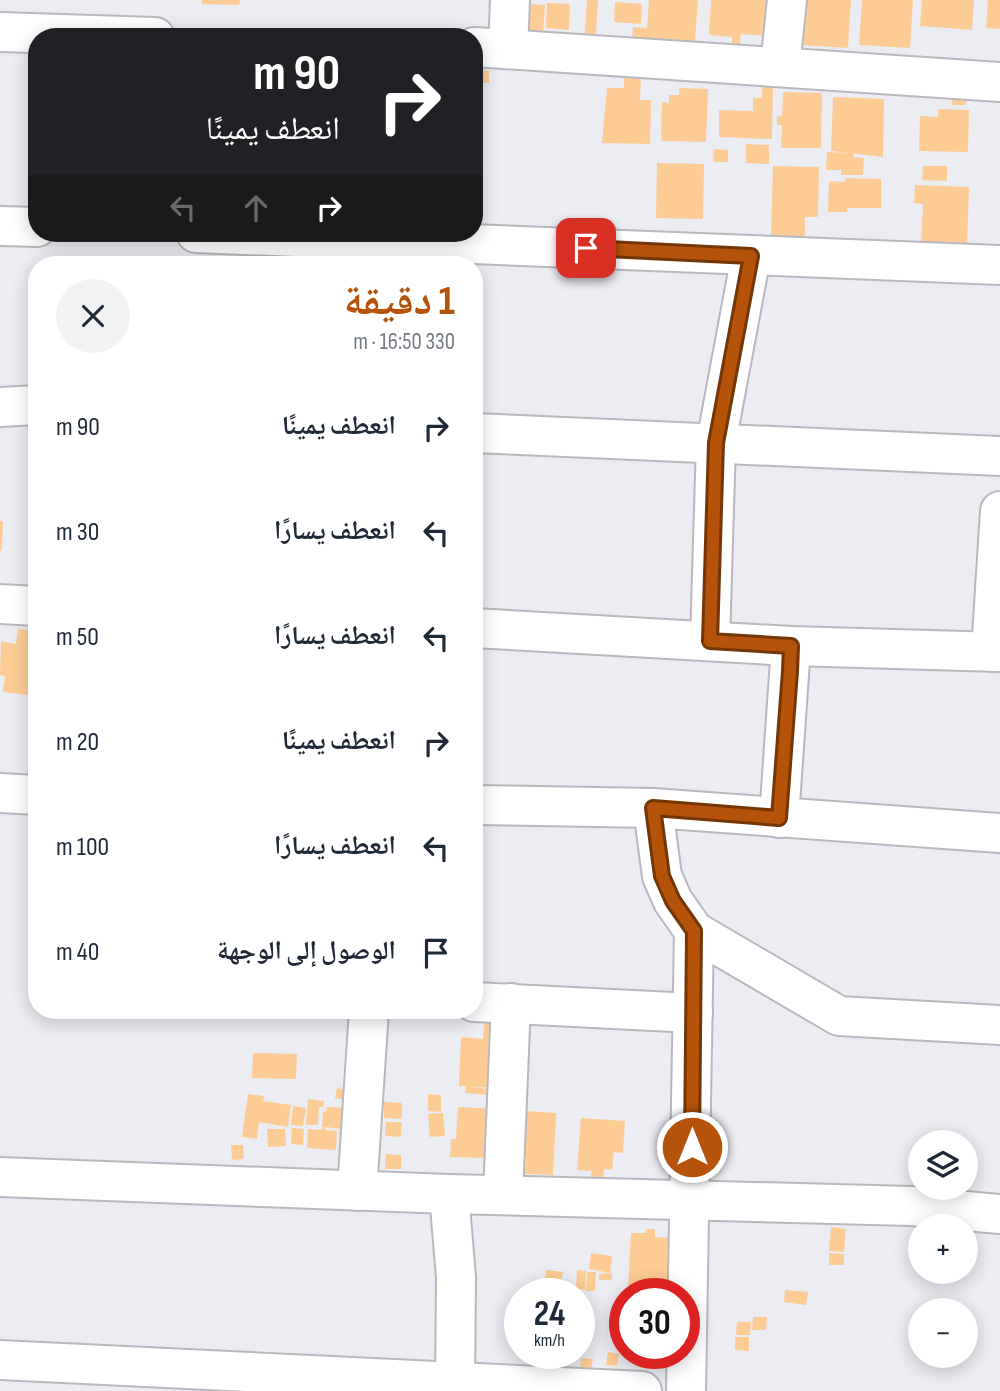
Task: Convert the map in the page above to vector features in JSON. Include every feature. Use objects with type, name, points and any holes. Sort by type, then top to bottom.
[{"type":"street","points":[[510,0],[491,48],[1000,82]]},
{"type":"street","points":[[780,66],[787,0]]},
{"type":"street","points":[[0,32],[28,33]]},
{"type":"street","points":[[0,226],[28,227]]},
{"type":"street","points":[[351,242],[1000,265]]},
{"type":"street","points":[[710,641],[716,443],[751,256]]},
{"type":"street","points":[[0,407],[28,405]]},
{"type":"street","points":[[483,433],[1000,456]]},
{"type":"street","points":[[483,628],[791,646],[996,652],[1000,512]]},
{"type":"street","points":[[0,604],[28,606]]},
{"type":"street","points":[[779,818],[791,646]]},
{"type":"street","points":[[0,793],[28,795]]},
{"type":"street","points":[[483,805],[653,808],[1000,833]]},
{"type":"street","points":[[653,808],[662,876],[673,901],[694,931],[839,1016],[1000,1025]]},
{"type":"street","points":[[685,1391],[691,1201],[694,931]]},
{"type":"street","points":[[503,1195],[493,1003],[693,1013]]},
{"type":"street","points":[[357,1191],[368,1019]]},
{"type":"street","points":[[0,1177],[449,1194],[911,1206],[1000,1214]]},
{"type":"street","points":[[449,1194],[456,1277],[455,1387]]},
{"type":"street","points":[[0,1360],[455,1387],[642,1391]]},
{"type":"building","points":[[202,0],[240,0],[239,5],[202,4]]},
{"type":"building","points":[[587,0],[598,0],[595,48],[584,47]]},
{"type":"building","points":[[649,0],[698,0],[695,41],[646,38],[646,42],[632,41],[633,27],[647,28]]},
{"type":"building","points":[[711,0],[768,0],[766,36],[741,34],[740,46],[732,46],[732,37],[709,35]]},
{"type":"building","points":[[804,0],[851,0],[848,48],[800,45]]},
{"type":"building","points":[[862,0],[913,0],[910,48],[859,45]]},
{"type":"building","points":[[922,0],[974,0],[972,30],[920,26]]},
{"type":"building","points":[[988,0],[1000,0],[1000,29],[986,28]]},
{"type":"building","points":[[615,2],[642,4],[641,24],[614,22]]},
{"type":"building","points":[[547,3],[570,4],[569,30],[546,28]]},
{"type":"building","points":[[530,4],[545,5],[543,33],[528,32]]},
{"type":"building","points":[[483,71],[489,71],[489,83],[483,83]]},
{"type":"building","points":[[624,75],[641,75],[640,100],[651,100],[650,144],[602,143],[607,88],[624,88]]},
{"type":"building","points":[[762,86],[773,86],[772,139],[719,137],[719,110],[753,111],[753,98],[762,98]]},
{"type":"building","points":[[679,88],[708,89],[706,142],[661,141],[662,102],[669,103],[669,95],[679,95]]},
{"type":"building","points":[[783,92],[822,93],[821,148],[781,148],[782,125],[777,125],[777,116],[782,116]]},
{"type":"building","points":[[952,93],[967,94],[966,105],[952,105]]},
{"type":"building","points":[[833,97],[884,99],[883,157],[831,151]]},
{"type":"building","points":[[938,109],[969,110],[968,152],[919,151],[920,116],[938,117]]},
{"type":"building","points":[[746,144],[769,145],[769,164],[746,163]]},
{"type":"building","points":[[714,149],[728,150],[728,162],[713,162]]},
{"type":"building","points":[[827,152],[854,153],[854,157],[864,158],[863,175],[841,175],[841,170],[826,170]]},
{"type":"building","points":[[657,163],[704,164],[703,219],[656,218]]},
{"type":"building","points":[[773,166],[819,167],[818,217],[805,217],[805,237],[771,236]]},
{"type":"building","points":[[923,166],[947,166],[947,181],[922,180]]},
{"type":"building","points":[[845,178],[881,179],[881,208],[847,208],[847,212],[828,212],[829,181],[845,182]]},
{"type":"building","points":[[915,185],[969,187],[967,248],[921,247],[923,204],[914,203]]},
{"type":"building","points":[[0,521],[3,521],[2,551],[0,551]]},
{"type":"building","points":[[18,629],[28,630],[27,695],[3,692],[5,676],[0,675],[1,641],[16,644]]},
{"type":"building","points":[[485,1019],[507,1020],[504,1088],[472,1087],[501,1090],[501,1096],[465,1093],[466,1086],[459,1086],[461,1037],[483,1039]]},
{"type":"building","points":[[253,1053],[297,1054],[296,1079],[252,1078]]},
{"type":"building","points":[[337,1088],[347,1090],[345,1100],[335,1098]]},
{"type":"building","points":[[248,1094],[264,1096],[263,1101],[291,1105],[288,1127],[259,1122],[257,1139],[242,1137]]},
{"type":"building","points":[[428,1094],[441,1095],[441,1112],[428,1111]]},
{"type":"building","points":[[308,1099],[324,1101],[323,1107],[319,1107],[318,1125],[306,1125]]},
{"type":"building","points":[[384,1102],[402,1103],[402,1119],[384,1118]]},
{"type":"building","points":[[293,1106],[306,1108],[303,1126],[291,1125]]},
{"type":"building","points":[[327,1107],[351,1108],[350,1130],[325,1127],[325,1130],[337,1131],[336,1150],[307,1148],[308,1129],[322,1130],[323,1111],[326,1112]]},
{"type":"building","points":[[458,1107],[500,1109],[498,1155],[484,1154],[483,1158],[450,1157],[451,1139],[456,1139]]},
{"type":"building","points":[[511,1110],[556,1113],[553,1175],[525,1174],[526,1158],[510,1141]]},
{"type":"building","points":[[443,1113],[445,1136],[430,1137],[428,1114]]},
{"type":"building","points":[[581,1118],[625,1121],[623,1153],[614,1152],[612,1170],[604,1169],[603,1182],[590,1181],[592,1171],[577,1170]]},
{"type":"building","points":[[386,1122],[402,1122],[401,1137],[385,1136]]},
{"type":"building","points":[[292,1128],[304,1129],[303,1145],[291,1144]]},
{"type":"building","points":[[267,1129],[285,1129],[286,1146],[268,1147]]},
{"type":"building","points":[[231,1145],[243,1145],[244,1159],[232,1160]]},
{"type":"building","points":[[386,1154],[401,1155],[401,1169],[385,1169]]},
{"type":"building","points":[[831,1227],[846,1229],[844,1252],[829,1251]]},
{"type":"building","points":[[646,1229],[655,1229],[655,1237],[668,1238],[667,1251],[679,1252],[676,1278],[629,1278],[631,1233],[646,1233]]},
{"type":"building","points":[[591,1253],[612,1256],[610,1273],[589,1269]]},
{"type":"building","points":[[829,1253],[844,1254],[844,1265],[829,1265]]},
{"type":"building","points":[[546,1270],[563,1272],[562,1278],[545,1278]]},
{"type":"building","points":[[577,1270],[586,1271],[586,1278],[577,1278]]},
{"type":"building","points":[[587,1272],[596,1272],[595,1291],[595,1278],[587,1278]]},
{"type":"building","points":[[612,1273],[612,1278],[599,1280],[599,1274]]},
{"type":"building","points":[[785,1290],[808,1292],[806,1305],[784,1302]]},
{"type":"building","points":[[753,1317],[767,1317],[766,1330],[752,1330]]},
{"type":"building","points":[[737,1322],[751,1322],[750,1335],[736,1335]]},
{"type":"building","points":[[735,1337],[749,1337],[749,1351],[735,1350]]},
{"type":"route","points":[[586,248],[751,256],[716,443],[710,641],[791,646],[790,671],[779,818],[653,808],[662,876],[673,901],[694,931],[692,1147]]}]
